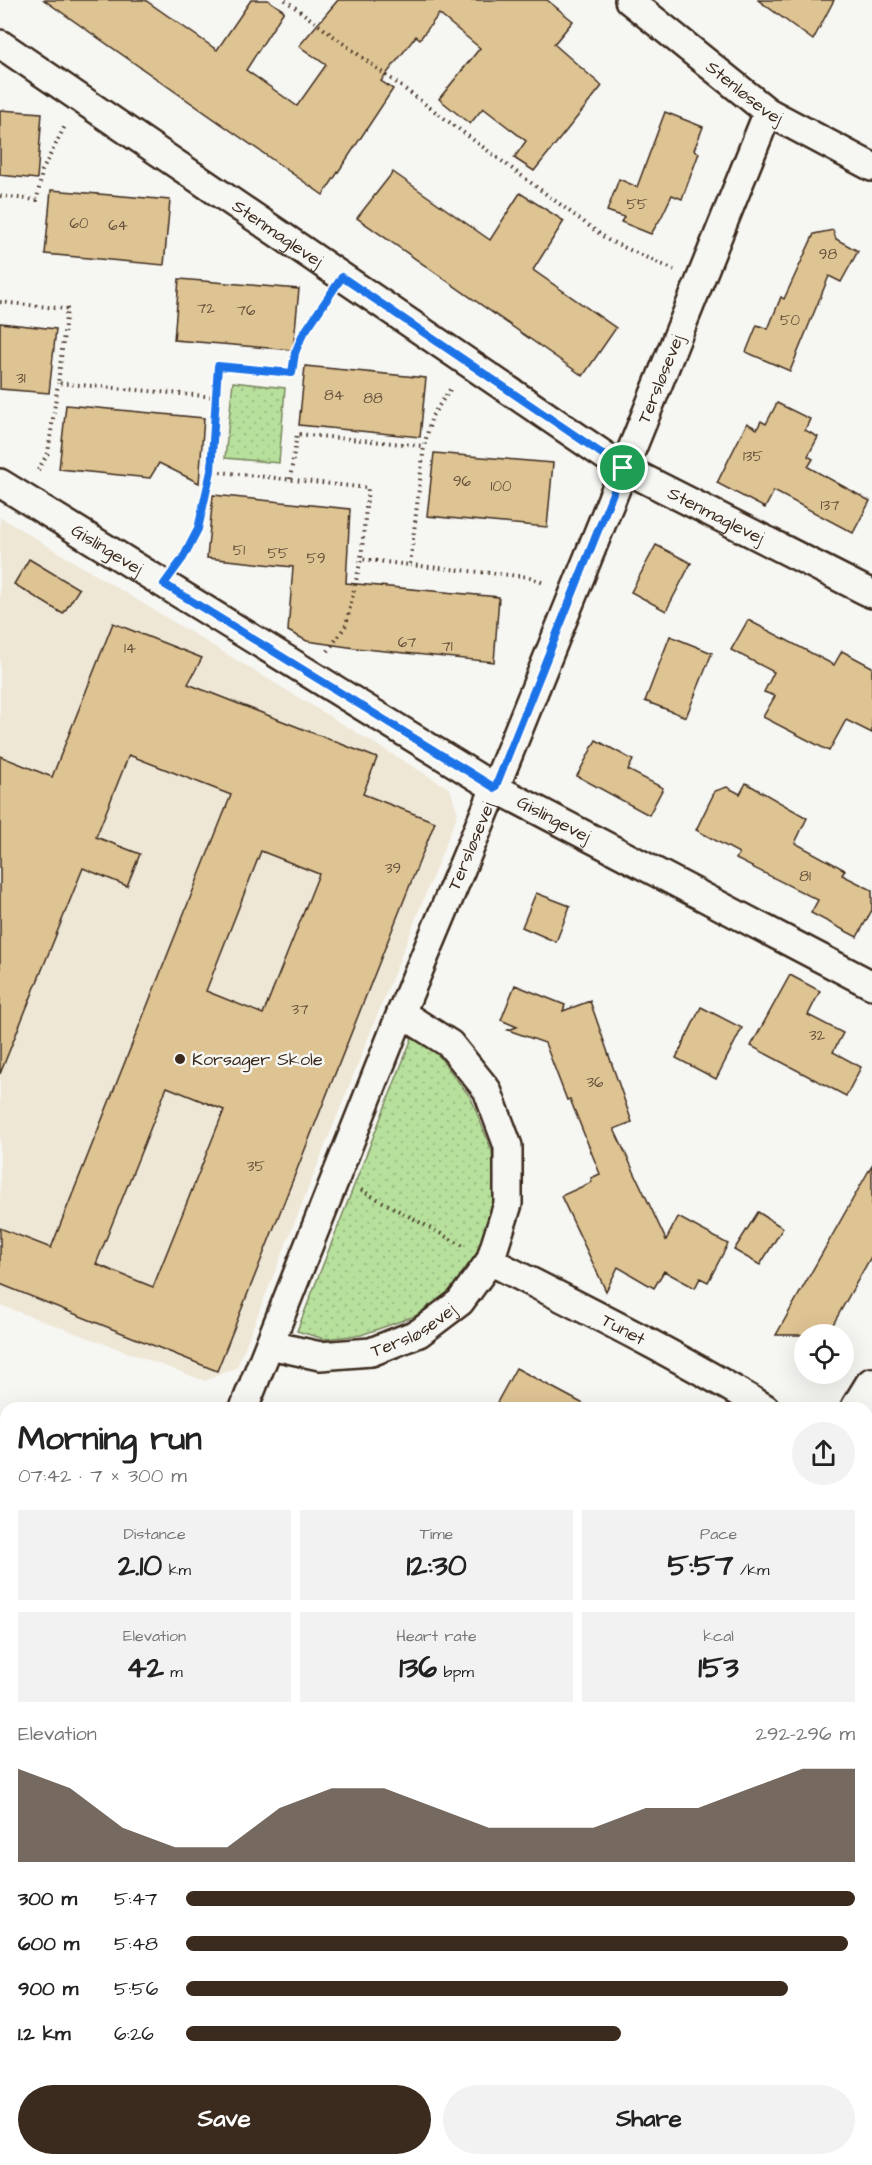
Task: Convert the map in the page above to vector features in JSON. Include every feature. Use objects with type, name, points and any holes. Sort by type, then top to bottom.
[{"type":"street","name":"Stenløsevej","points":[[629,0],[768,112],[872,167]]},
{"type":"street","name":"Stenmaglevej","points":[[0,44],[623,468],[872,594]]},
{"type":"street","name":"Tersløsevej","points":[[246,1402],[400,1013],[495,788],[768,112]]},
{"type":"street","name":"Gislingevej","points":[[0,483],[495,788],[872,985]]},
{"type":"street","name":"Tersløsevej","points":[[270,1345],[320,1356],[371,1352],[419,1333],[460,1302],[490,1260],[508,1204],[507,1146],[504,1134],[487,1090],[450,1044],[400,1013]]},
{"type":"street","name":"Tunet","points":[[490,1260],[624,1329],[751,1402]]},
{"type":"street","points":[[862,1402],[872,1385]]},
{"type":"path","points":[[285,0],[608,240],[699,282]]},
{"type":"path","points":[[0,196],[37,200],[42,171],[80,98]]},
{"type":"path","points":[[164,584],[183,558],[198,529],[211,471],[218,366],[292,373],[295,353],[302,336],[342,277]]},
{"type":"path","points":[[0,302],[67,309],[48,453],[23,497]]},
{"type":"path","points":[[410,565],[424,446],[432,416],[469,363]]},
{"type":"path","points":[[58,383],[216,397]]},
{"type":"path","points":[[290,479],[297,434],[424,446]]},
{"type":"path","points":[[211,471],[368,488],[361,559],[346,625],[312,675]]},
{"type":"path","points":[[361,559],[529,576],[572,595]]},
{"type":"path","points":[[336,1177],[490,1260]]},
{"type":"shaded area","name":"Korsager Skole","points":[[0,517],[450,789],[458,813],[237,1367],[205,1381],[0,1305]]},
{"type":"green space","points":[[233,382],[285,388],[279,463],[225,458]]},
{"type":"green space","points":[[412,1038],[435,1051],[471,1098],[492,1151],[495,1203],[477,1253],[449,1292],[415,1316],[361,1335],[324,1339],[297,1331]]},
{"type":"building","points":[[44,0],[145,0],[217,50],[251,0],[268,0],[284,11],[246,70],[297,106],[326,65],[299,46],[338,0],[547,0],[573,21],[554,44],[602,86],[534,171],[514,158],[526,141],[483,108],[470,124],[439,99],[480,48],[439,14],[420,39],[416,36],[381,81],[393,89],[323,195]]},
{"type":"building","points":[[758,0],[834,0],[813,40]]},
{"type":"building","points":[[0,110],[42,113],[37,179],[0,175]]},
{"type":"building","points":[[665,112],[703,127],[694,150],[699,153],[682,199],[672,195],[651,234],[621,222],[624,217],[607,211],[619,179],[637,187]]},
{"type":"building","points":[[393,172],[490,240],[520,193],[564,221],[533,270],[616,328],[583,376],[357,218]]},
{"type":"building","points":[[51,190],[170,200],[164,265],[45,254]]},
{"type":"building","points":[[833,230],[836,239],[858,251],[841,282],[829,276],[790,371],[746,352],[757,325],[768,329],[781,297],[784,299],[814,234]]},
{"type":"building","points":[[179,279],[299,289],[293,350],[174,340]]},
{"type":"building","points":[[0,323],[56,329],[49,393],[0,389]]},
{"type":"building","points":[[305,366],[426,378],[420,437],[299,425]]},
{"type":"building","points":[[777,403],[810,419],[805,430],[818,437],[808,456],[813,459],[808,467],[870,501],[853,533],[774,491],[765,508],[717,483],[747,423],[757,429],[761,421],[766,424]]},
{"type":"building","points":[[66,405],[204,418],[199,483],[159,463],[150,478],[59,469]]},
{"type":"building","points":[[434,453],[553,463],[547,527],[427,516]]},
{"type":"building","points":[[213,495],[350,509],[346,583],[499,597],[494,662],[307,641],[288,631],[293,567],[207,558]]},
{"type":"building","points":[[656,545],[691,563],[666,611],[631,592]]},
{"type":"building","points":[[29,559],[79,589],[63,614],[14,584]]},
{"type":"building","points":[[748,620],[834,665],[842,651],[872,667],[872,733],[846,720],[829,751],[763,717],[775,696],[764,692],[774,672],[731,650]]},
{"type":"building","points":[[113,623],[202,658],[188,684],[377,758],[363,794],[435,822],[217,1371],[0,1284],[0,1228],[51,1248],[231,795],[129,755],[96,837],[140,854],[127,886],[83,868],[0,1074],[0,756],[52,777]],"holes":[[[261,851],[319,874],[263,1014],[206,991]],[[167,1087],[224,1110],[153,1287],[96,1264]]]},
{"type":"building","points":[[670,636],[712,653],[686,717],[645,701]]},
{"type":"building","points":[[596,740],[633,760],[628,770],[663,788],[649,815],[577,776]]},
{"type":"building","points":[[746,783],[807,818],[795,843],[845,870],[842,875],[872,890],[872,910],[857,937],[811,913],[818,900],[736,859],[739,853],[696,830],[715,791],[727,787],[740,794]]},
{"type":"building","points":[[536,893],[570,906],[556,942],[522,927]]},
{"type":"building","points":[[790,975],[820,991],[808,1015],[843,1033],[833,1052],[861,1067],[846,1096],[751,1046]]},
{"type":"building","points":[[515,985],[565,1005],[563,1011],[590,1001],[632,1122],[614,1129],[666,1240],[678,1217],[728,1244],[708,1282],[700,1278],[695,1288],[664,1271],[654,1288],[618,1267],[606,1291],[561,1196],[592,1182],[591,1178],[600,1174],[545,1043],[508,1030],[517,1027],[501,1020]]},
{"type":"building","points":[[701,1007],[742,1028],[716,1079],[676,1058]]},
{"type":"building","points":[[872,1165],[872,1255],[833,1324],[794,1324],[794,1335],[776,1335]]},
{"type":"building","points":[[758,1212],[783,1228],[760,1265],[734,1250]]},
{"type":"building","points":[[516,1368],[580,1402],[497,1402]]},
{"type":"place","name":"Korsager Skole","points":[[180,1059]]},
{"type":"route","points":[[342,277],[623,468],[495,788],[164,584],[183,558],[198,529],[211,471],[218,366],[292,373],[295,353],[302,336],[342,277]]}]
